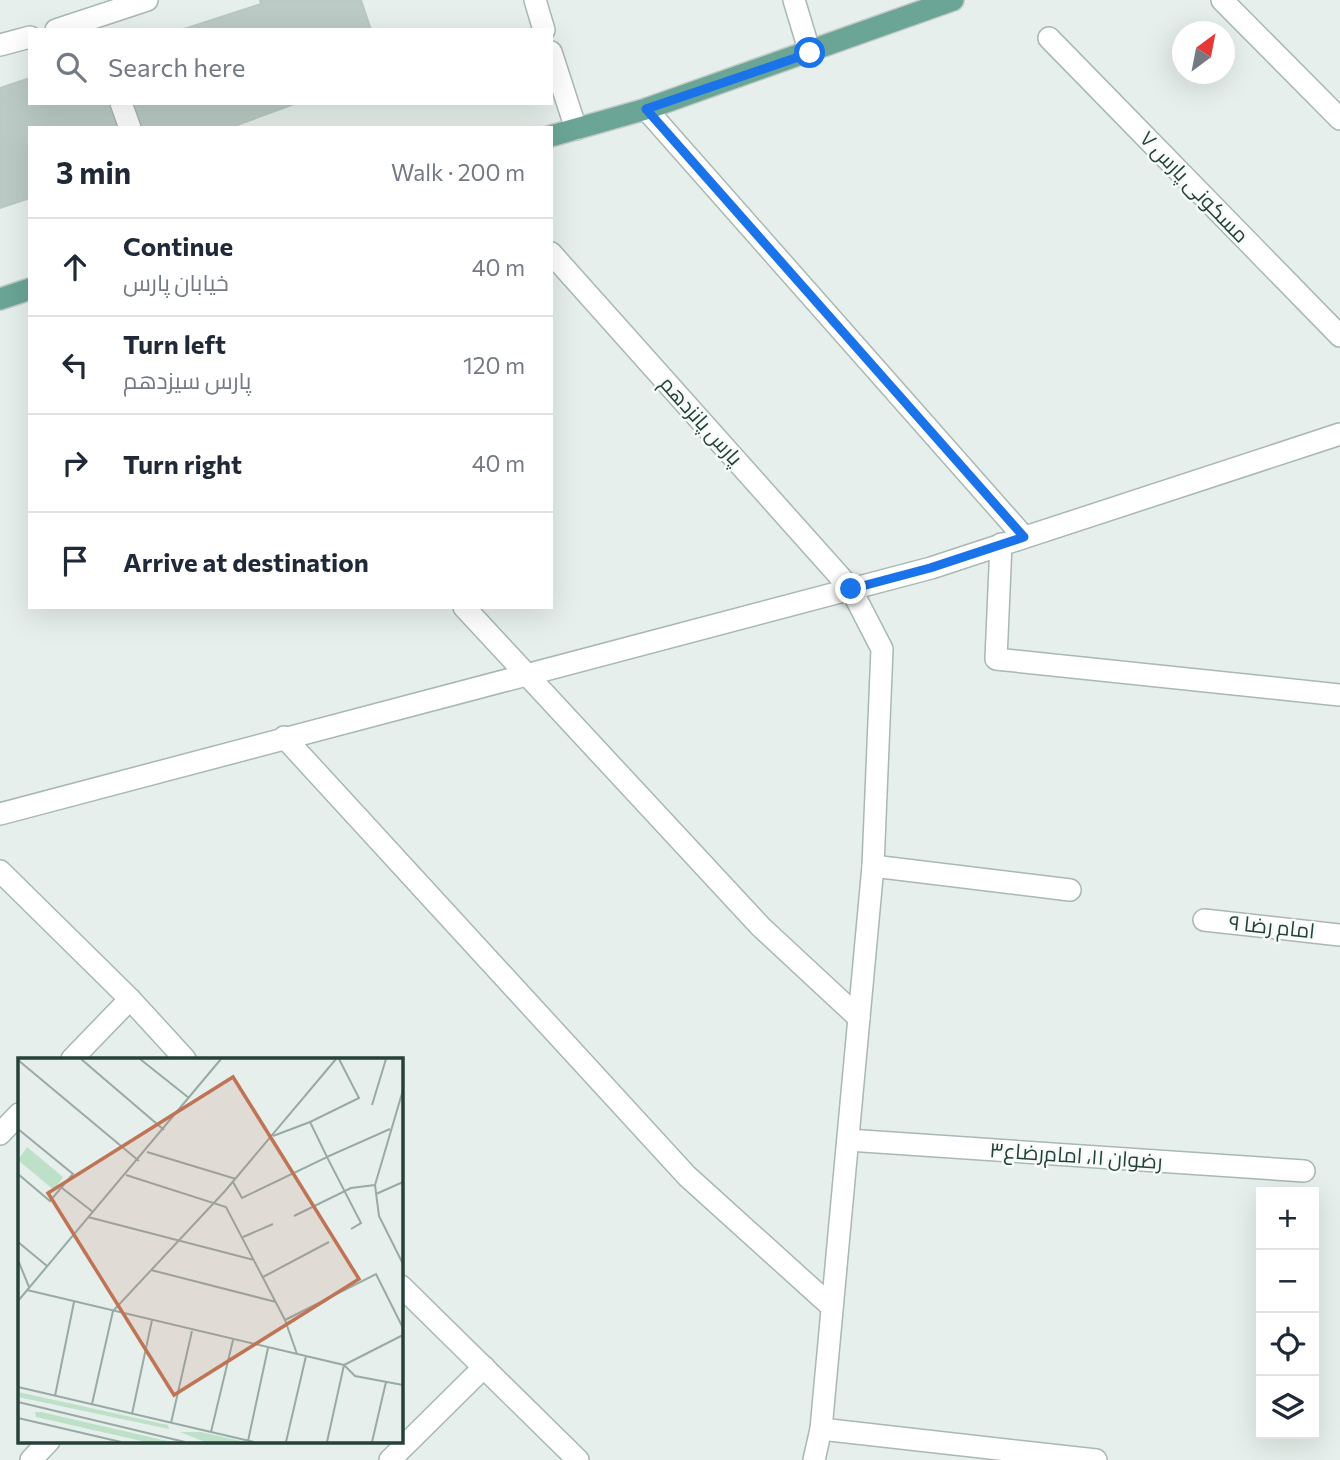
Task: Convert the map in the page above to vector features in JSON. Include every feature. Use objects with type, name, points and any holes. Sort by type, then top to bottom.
[{"type":"main road","points":[[553,135],[646,109],[953,0]]},
{"type":"main road","points":[[0,299],[28,290]]},
{"type":"street","points":[[69,28],[89,25],[147,0]]},
{"type":"street","points":[[535,0],[543,28]]},
{"type":"street","points":[[794,0],[810,53]]},
{"type":"street","points":[[1222,0],[1340,119]]},
{"type":"street","points":[[0,45],[28,38]]},
{"type":"street","name":"مسکونی ‌پارس ۷","points":[[1049,38],[1340,336]]},
{"type":"street","points":[[553,58],[576,129]]},
{"type":"street","points":[[122,105],[129,126]]},
{"type":"street","points":[[646,109],[1024,537]]},
{"type":"street","name":"پارس‌ پانزدهم","points":[[553,255],[851,589],[882,649],[873,866],[821,1429],[814,1460]]},
{"type":"street","points":[[0,814],[851,589],[1024,537],[1340,434]]},
{"type":"street","points":[[1001,544],[996,659],[1340,695]]},
{"type":"street","points":[[466,609],[761,927],[859,1018]]},
{"type":"street","points":[[285,737],[687,1176],[832,1307]]},
{"type":"street","points":[[873,866],[1070,890]]},
{"type":"street","points":[[0,871],[130,999],[184,1058]]},
{"type":"street","name":"امام رضا ۹","points":[[1204,920],[1340,934]]},
{"type":"street","points":[[73,1058],[130,999]]},
{"type":"street","points":[[0,1134],[18,1115]]},
{"type":"street","name":"رضوان ۱۱، امام‌رضا‌ع‌۳","points":[[848,1140],[1304,1171]]},
{"type":"street","points":[[402,1287],[578,1460]]},
{"type":"street","points":[[390,1460],[484,1367]]},
{"type":"street","points":[[821,1429],[1096,1460]]},
{"type":"street","points":[[31,1460],[49,1442]]},
{"type":"building","points":[[260,0],[361,0],[370,28],[187,28],[261,4]]},
{"type":"building","points":[[28,79],[28,105],[292,105],[234,126],[28,126],[28,199],[0,208],[0,88]]},
{"type":"route","points":[[810,53],[646,109],[1024,537],[930,568],[851,589]]}]
